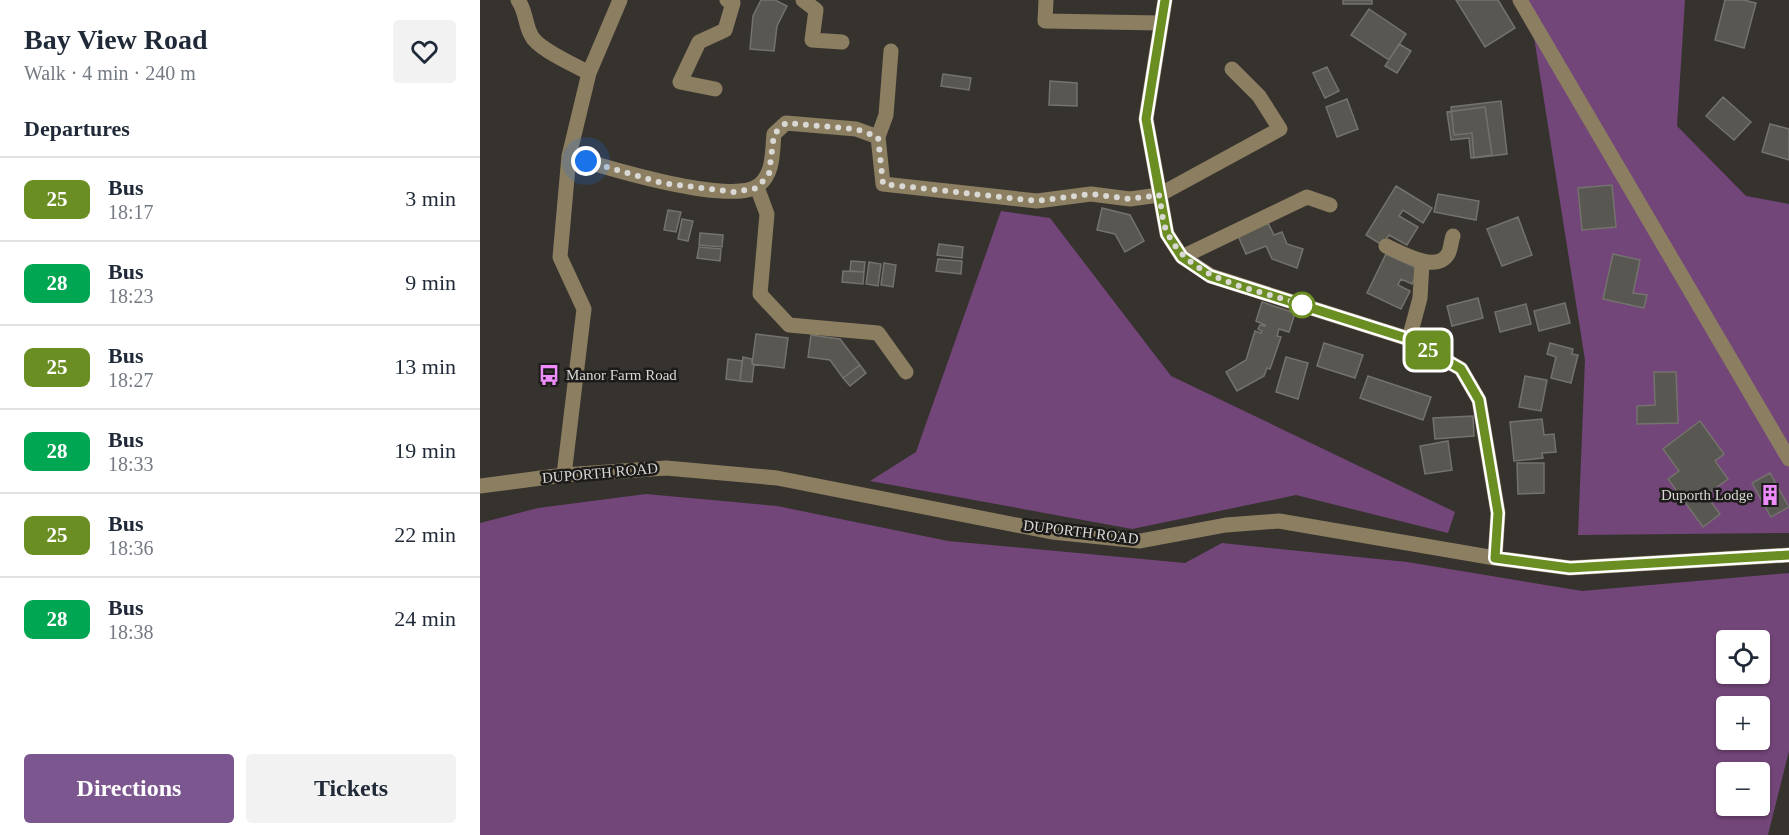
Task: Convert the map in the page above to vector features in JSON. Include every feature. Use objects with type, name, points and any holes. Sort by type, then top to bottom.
[{"type":"street","points":[[518,0],[525,13],[531,36],[537,44],[589,74]]},
{"type":"street","points":[[564,475],[584,309],[560,257],[569,156],[589,74],[620,0]]},
{"type":"street","points":[[803,0],[816,10],[812,40],[842,42]]},
{"type":"street","points":[[1046,0],[1045,21],[1160,23]]},
{"type":"street","points":[[1165,0],[1146,119],[1167,234],[1182,257],[1210,276],[1409,339],[1461,369],[1479,400],[1498,513],[1495,558]]},
{"type":"street","points":[[1520,0],[1789,459]]},
{"type":"street","points":[[715,89],[680,82],[699,42],[726,30],[732,1]]},
{"type":"street","points":[[891,51],[886,115],[878,137],[883,184],[1037,201],[1091,194],[1130,199],[1159,195],[1280,129],[1259,96],[1232,69]]},
{"type":"street","points":[[569,156],[662,183],[734,192],[757,188],[769,174],[774,134],[786,123],[856,129],[878,137]]},
{"type":"street","points":[[757,188],[767,214],[760,294],[789,325],[879,333],[906,372]]},
{"type":"street","points":[[1182,257],[1307,197],[1330,205]]},
{"type":"street","points":[[1386,246],[1422,263],[1440,261],[1447,255],[1453,236]]},
{"type":"street","points":[[1409,339],[1420,298],[1422,263]]},
{"type":"street","name":"DUPORTH ROAD","points":[[480,486],[564,475],[666,468],[777,478],[1052,532],[1140,541],[1226,525],[1279,520],[1495,558],[1570,568],[1789,555]]},
{"type":"shaded area","points":[[1520,0],[1685,0],[1677,126],[1746,196],[1789,204],[1789,533],[1578,535],[1585,360],[1531,18]]},
{"type":"shaded area","points":[[1001,211],[1050,218],[1171,376],[1455,512],[1448,533],[1296,495],[1132,529],[870,481],[916,452]]},
{"type":"shaded area","points":[[646,494],[777,506],[948,541],[1185,563],[1222,543],[1407,562],[1582,591],[1789,573],[1789,751],[1768,835],[480,835],[480,523],[538,508]]},
{"type":"building","points":[[761,0],[775,0],[787,6],[777,26],[774,51],[750,49],[753,16]]},
{"type":"building","points":[[1343,0],[1372,0],[1372,4],[1343,4]]},
{"type":"building","points":[[1456,0],[1498,0],[1515,28],[1485,47]]},
{"type":"building","points":[[1725,0],[1744,0],[1756,3],[1744,48],[1715,40]]},
{"type":"building","points":[[1369,9],[1406,34],[1389,60],[1351,35]]},
{"type":"building","points":[[1399,44],[1411,51],[1397,73],[1385,66]]},
{"type":"building","points":[[1327,67],[1339,91],[1325,98],[1313,73]]},
{"type":"building","points":[[943,74],[971,78],[969,90],[941,86]]},
{"type":"building","points":[[1050,81],[1077,83],[1077,106],[1049,105]]},
{"type":"building","points":[[1723,97],[1751,122],[1734,140],[1706,116]]},
{"type":"building","points":[[1347,99],[1358,129],[1337,137],[1326,107]]},
{"type":"building","points":[[1501,101],[1507,154],[1474,158],[1472,133],[1454,135],[1451,107]]},
{"type":"building","points":[[1485,107],[1492,155],[1471,158],[1469,138],[1451,140],[1447,112]]},
{"type":"building","points":[[1770,124],[1789,129],[1789,160],[1762,152]]},
{"type":"building","points":[[1612,185],[1616,227],[1582,230],[1578,188]]},
{"type":"building","points":[[1396,186],[1432,208],[1423,223],[1403,210],[1399,216],[1418,227],[1407,245],[1389,235],[1382,245],[1366,235]]},
{"type":"building","points":[[1438,194],[1479,201],[1476,220],[1434,212]]},
{"type":"building","points":[[1102,208],[1130,215],[1144,241],[1125,252],[1115,234],[1097,230]]},
{"type":"building","points":[[668,210],[681,212],[676,232],[664,230]]},
{"type":"building","points":[[1518,217],[1532,255],[1502,266],[1487,229]]},
{"type":"building","points":[[682,219],[693,221],[688,241],[678,239]]},
{"type":"building","points":[[1268,223],[1274,235],[1282,232],[1287,244],[1303,249],[1297,268],[1272,259],[1266,246],[1246,254],[1238,236]]},
{"type":"building","points":[[700,233],[723,235],[722,247],[699,245]]},
{"type":"building","points":[[939,244],[963,247],[962,258],[937,255]]},
{"type":"building","points":[[699,247],[721,249],[720,261],[697,258]]},
{"type":"building","points":[[1386,254],[1419,269],[1412,284],[1401,279],[1398,285],[1410,291],[1401,309],[1367,293]]},
{"type":"building","points":[[1613,254],[1640,260],[1633,293],[1647,295],[1644,308],[1603,299]]},
{"type":"building","points":[[938,259],[962,261],[961,274],[936,271]]},
{"type":"building","points":[[851,261],[865,262],[864,272],[850,271]]},
{"type":"building","points":[[869,262],[881,264],[878,286],[866,284]]},
{"type":"building","points":[[884,263],[896,265],[893,287],[881,285]]},
{"type":"building","points":[[843,271],[864,272],[863,284],[842,282]]},
{"type":"building","points":[[1478,298],[1483,318],[1452,326],[1447,306]]},
{"type":"building","points":[[1262,302],[1295,313],[1289,332],[1279,329],[1277,336],[1281,337],[1270,369],[1267,368],[1264,376],[1237,391],[1226,372],[1246,360],[1255,331],[1261,333],[1262,331],[1258,329],[1260,325],[1265,326],[1256,321]]},
{"type":"building","points":[[1565,303],[1570,323],[1539,331],[1534,311]]},
{"type":"building","points":[[1526,304],[1531,324],[1500,332],[1495,312]]},
{"type":"building","points":[[756,334],[788,338],[784,368],[752,364]]},
{"type":"building","points":[[811,335],[840,339],[860,365],[843,378],[830,360],[808,357]]},
{"type":"building","points":[[1324,343],[1363,355],[1355,378],[1317,366]]},
{"type":"building","points":[[1550,343],[1573,349],[1572,354],[1578,355],[1571,383],[1551,378],[1556,357],[1547,354]]},
{"type":"building","points":[[743,357],[752,359],[752,364],[754,364],[752,382],[740,381]]},
{"type":"building","points":[[1286,357],[1308,363],[1298,399],[1276,392]]},
{"type":"building","points":[[728,359],[742,361],[740,381],[726,379]]},
{"type":"building","points":[[860,365],[866,373],[850,386],[843,378]]},
{"type":"building","points":[[1654,372],[1676,372],[1678,423],[1637,424],[1637,406],[1655,405]]},
{"type":"building","points":[[1368,376],[1431,397],[1423,420],[1360,398]]},
{"type":"building","points":[[1525,376],[1547,380],[1541,411],[1519,407]]},
{"type":"building","points":[[1473,416],[1474,436],[1435,439],[1433,418]]},
{"type":"building","points":[[1542,419],[1544,435],[1554,434],[1556,452],[1542,453],[1543,458],[1514,461],[1510,422]]},
{"type":"building","points":[[1700,421],[1724,454],[1715,461],[1728,479],[1706,495],[1720,514],[1703,527],[1668,479],[1679,471],[1663,449]]},
{"type":"building","points":[[1448,441],[1452,470],[1425,474],[1420,446]]},
{"type":"building","points":[[1517,463],[1544,463],[1544,493],[1518,494]]},
{"type":"building","name":"Duporth Lodge","points":[[1770,473],[1789,507],[1771,517],[1752,483]]},
{"type":"bus line","name":"25","points":[[1165,0],[1146,119],[1167,234],[1182,257],[1210,276],[1409,339],[1461,369],[1479,400],[1498,513],[1495,558],[1570,568],[1789,555]]},
{"type":"place","name":"Manor Farm Road","points":[[549,375]]},
{"type":"place","name":"Duporth Lodge","points":[[1770,495]]},
{"type":"route","points":[[586,161],[662,183],[734,192],[757,188],[769,174],[774,134],[786,123],[856,129],[878,137],[883,184],[1037,201],[1091,194],[1130,199],[1159,195],[1167,234],[1182,257],[1210,276],[1302,305]]}]
